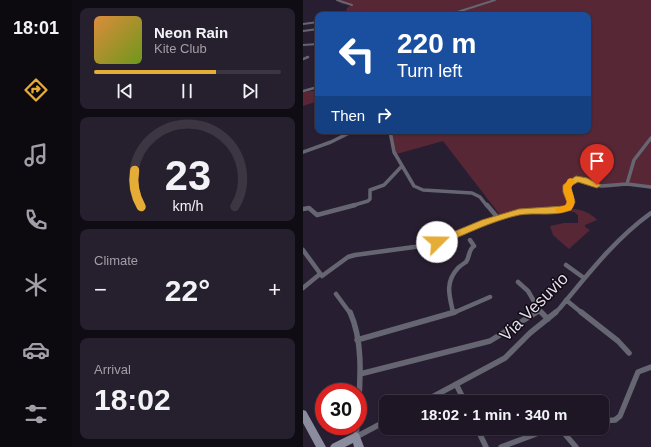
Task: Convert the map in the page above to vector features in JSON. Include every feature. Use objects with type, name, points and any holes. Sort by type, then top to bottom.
[{"type":"street","points":[[337,0],[341,3],[352,5]]},
{"type":"street","points":[[457,12],[495,0]]},
{"type":"street","points":[[303,24],[315,22]]},
{"type":"street","points":[[303,31],[315,29]]},
{"type":"street","points":[[303,45],[315,44]]},
{"type":"street","points":[[303,59],[308,57]]},
{"type":"street","points":[[303,91],[315,89]]},
{"type":"street","points":[[303,152],[331,142],[347,134]]},
{"type":"street","points":[[390,134],[394,152],[413,184],[418,188],[426,190],[472,193],[480,197],[498,218]]},
{"type":"street","points":[[627,184],[633,160],[651,138]]},
{"type":"street","points":[[303,209],[309,208],[317,215],[368,201],[370,199],[370,190],[384,185],[402,166]]},
{"type":"street","points":[[303,288],[348,257],[429,244],[498,218],[519,212],[563,210],[568,208],[571,202],[567,192],[567,185],[576,179],[601,186],[627,184],[651,187]]},
{"type":"street","name":"Via Vesuvio","points":[[436,395],[505,358],[566,300],[607,252],[632,227],[651,213]]},
{"type":"street","points":[[453,312],[448,289],[449,284],[455,271],[468,260],[470,249],[474,246],[470,240]]},
{"type":"street","points":[[303,250],[321,275]]},
{"type":"street","points":[[566,265],[584,278]]},
{"type":"street","points":[[517,282],[528,291],[539,310],[547,319]]},
{"type":"street","points":[[336,294],[351,313],[355,324],[360,383]]},
{"type":"street","points":[[357,340],[453,312],[489,297]]},
{"type":"street","points":[[566,300],[618,341],[629,354]]},
{"type":"street","points":[[360,374],[490,341],[539,310]]},
{"type":"street","points":[[609,420],[615,420],[620,416],[638,372],[651,367]]},
{"type":"street","points":[[456,384],[462,395]]},
{"type":"street","points":[[303,414],[321,447]]},
{"type":"street","points":[[335,447],[379,425]]},
{"type":"street","points":[[480,435],[486,447]]},
{"type":"street","points":[[501,447],[532,435]]},
{"type":"street","points":[[568,435],[576,447]]},
{"type":"street","points":[[356,437],[359,447]]},
{"type":"shaded area","points":[[336,0],[651,0],[651,188],[629,185],[607,188],[597,187],[584,181],[575,181],[570,185],[570,191],[575,205],[569,210],[563,212],[521,213],[503,219],[443,141],[393,155],[389,134],[591,134],[591,12],[346,12],[347,8],[351,5],[342,4]]},
{"type":"shaded area","points":[[315,91],[315,102],[303,106],[303,92]]},
{"type":"shaded area","points":[[573,209],[587,212],[597,220],[585,225],[585,227],[590,230],[569,249],[553,235],[550,226],[564,223],[578,223],[578,215],[574,212],[568,211]]},
{"type":"slow traffic","points":[[560,210],[570,206],[571,202],[567,192],[567,185],[571,181]]},
{"type":"route","points":[[437,242],[485,222],[519,212],[563,210],[568,208],[571,202],[567,192],[567,185],[576,179],[588,181],[597,185]]}]
